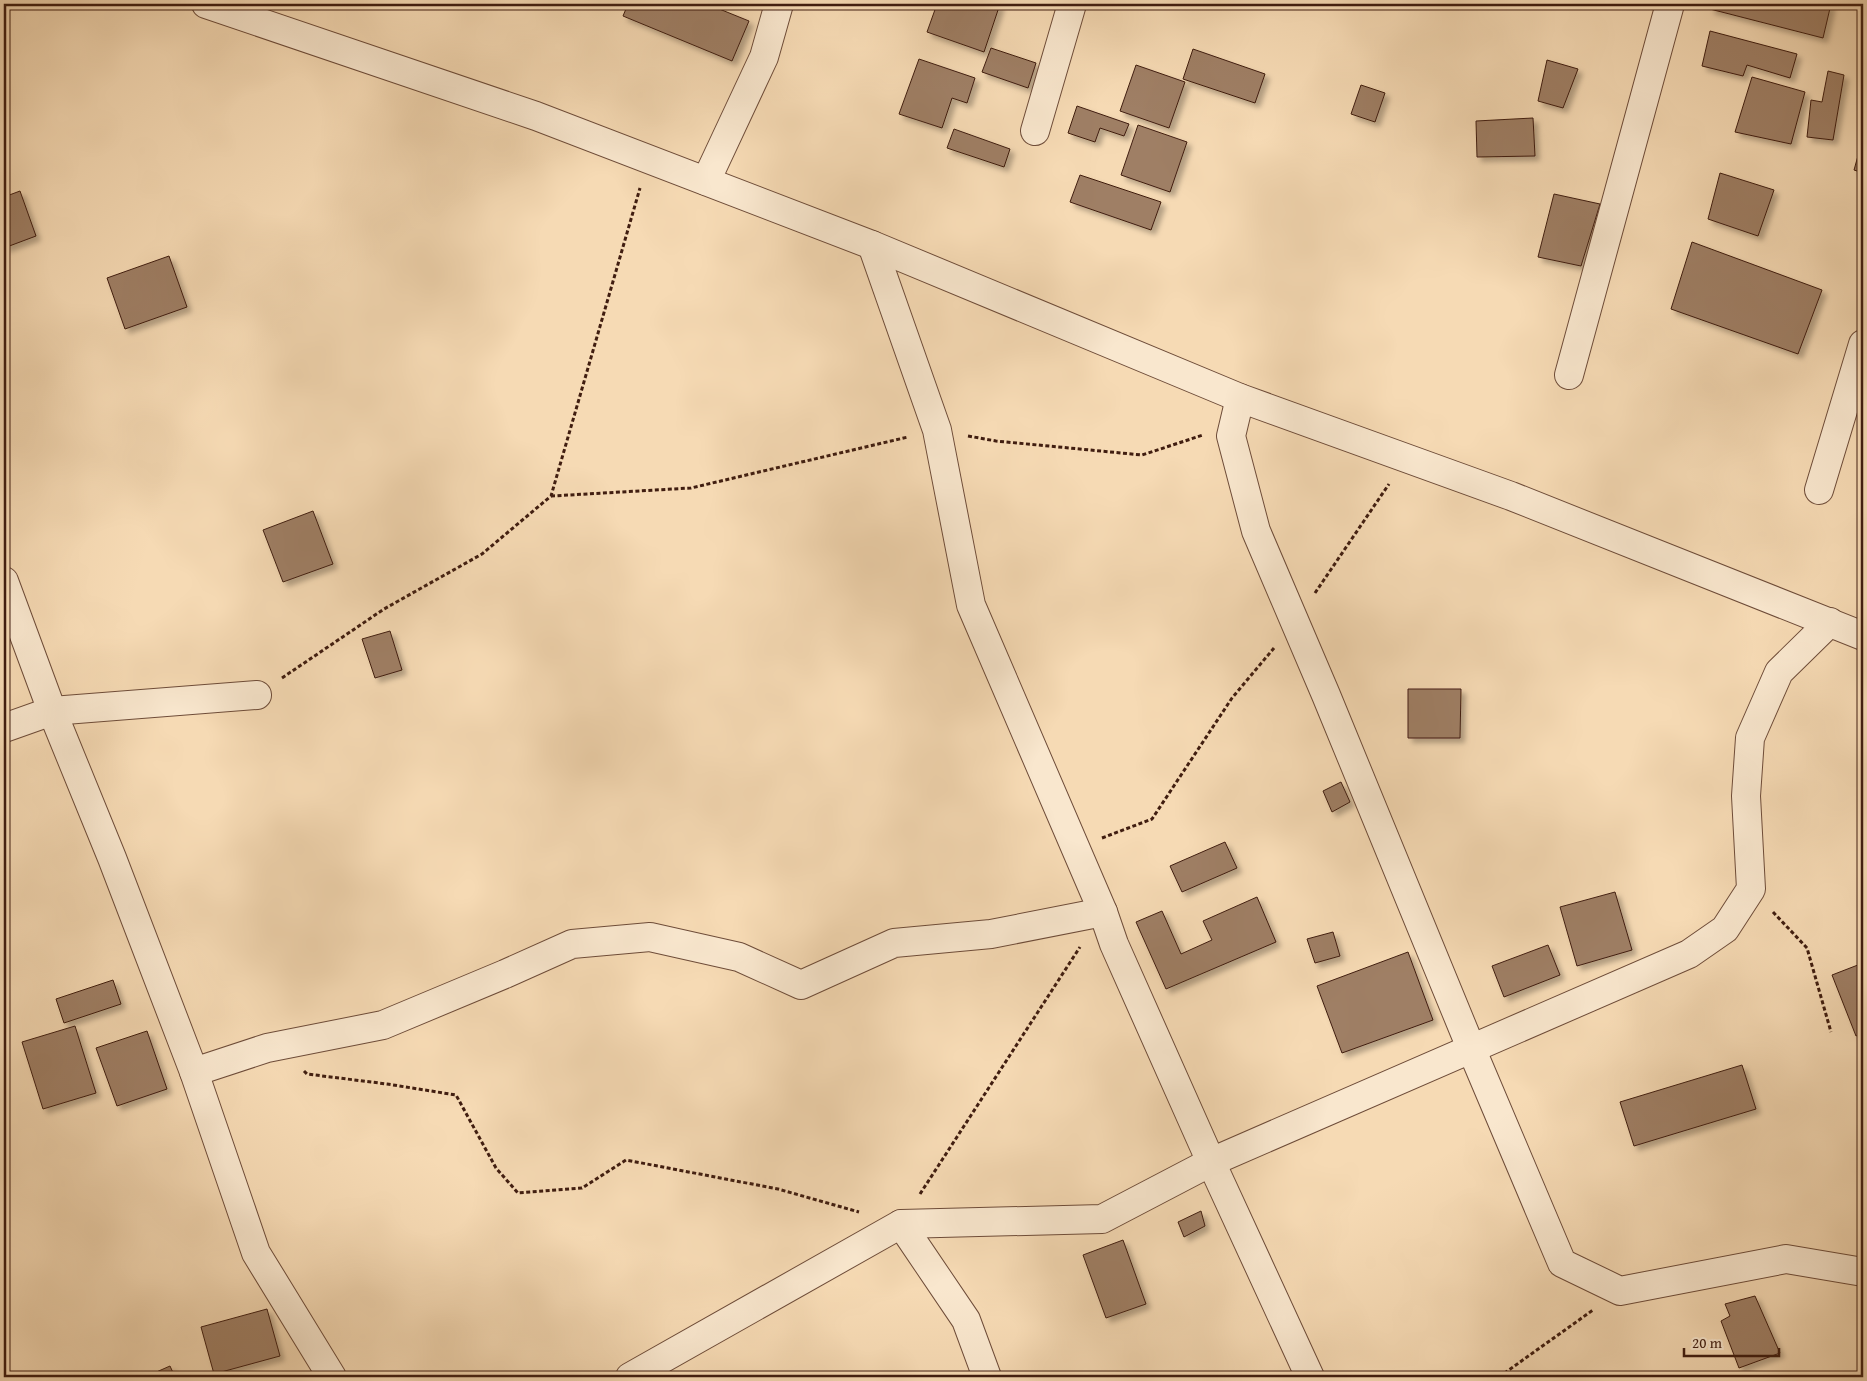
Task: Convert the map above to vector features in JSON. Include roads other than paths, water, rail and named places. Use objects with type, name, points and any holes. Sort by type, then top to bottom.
[{"type":"street","points":[[206,4],[536,116],[648,158],[872,246],[1240,398],[1511,496],[1863,636]]},
{"type":"street","points":[[706,181],[764,57],[779,4]]},
{"type":"street","points":[[1035,131],[1072,4]]},
{"type":"street","points":[[1569,375],[1670,4]]},
{"type":"street","points":[[872,246],[937,430],[971,605],[1103,912],[1114,944],[1211,1162],[1310,1377]]},
{"type":"street","points":[[1819,490],[1863,344]]},
{"type":"street","points":[[1240,398],[1231,436],[1256,531],[1562,1263],[1620,1291],[1786,1259],[1863,1272]]},
{"type":"street","points":[[4,580],[52,711],[112,858],[194,1072],[256,1253],[332,1377]]},
{"type":"street","points":[[630,1377],[670,1367],[901,1224],[1102,1219],[1211,1162],[1688,954],[1725,929],[1751,889],[1746,796],[1750,738],[1779,672],[1830,622]]},
{"type":"street","points":[[4,728],[52,711],[257,696]]},
{"type":"street","points":[[194,1072],[268,1048],[383,1025],[572,944],[650,937],[739,957],[801,985],[894,943],[991,934],[1103,912]]},
{"type":"street","points":[[901,1224],[966,1320],[987,1377]]}]
